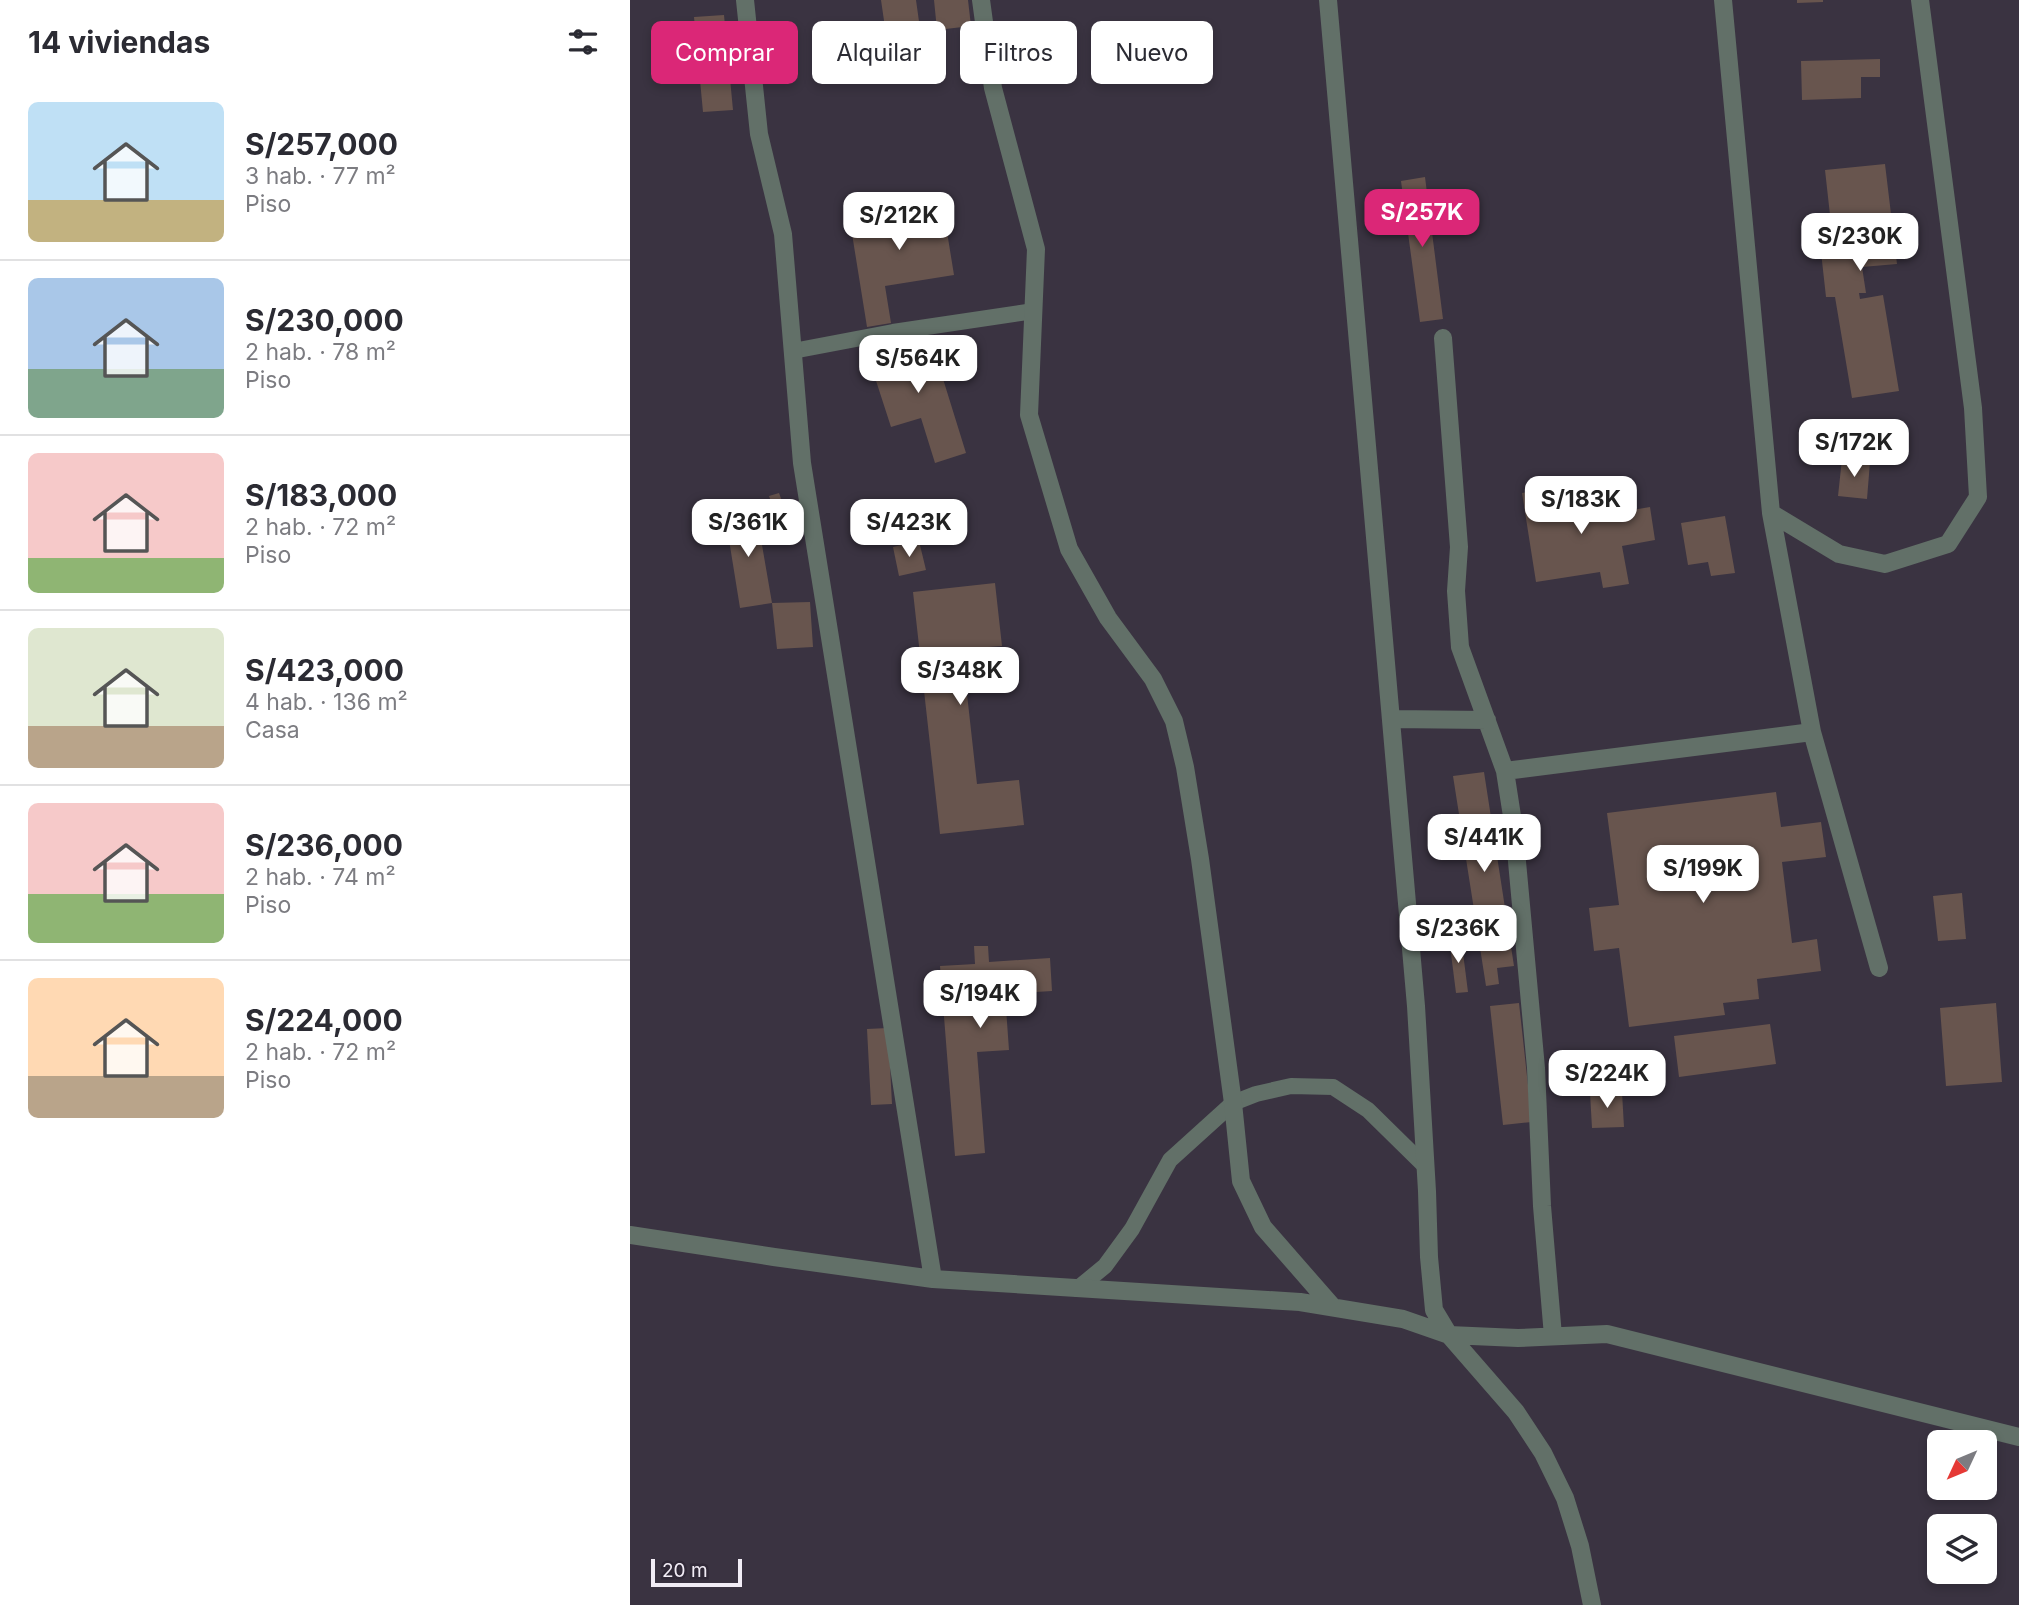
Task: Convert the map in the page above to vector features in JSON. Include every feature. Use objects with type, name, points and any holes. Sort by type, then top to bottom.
[{"type":"street","points":[[745,0],[759,134],[783,234],[802,463],[933,1279]]},
{"type":"street","points":[[981,0],[993,88],[1036,249],[1028,415],[1069,549],[1108,618],[1153,679],[1174,721],[1185,767],[1202,872],[1241,1181],[1264,1227],[1332,1306]]},
{"type":"street","points":[[1328,0],[1416,1006],[1434,1310],[1449,1335],[1516,1412],[1543,1453],[1569,1510],[1580,1546],[1592,1605]]},
{"type":"street","points":[[1723,0],[1771,513],[1812,732],[1879,968]]},
{"type":"street","points":[[1771,513],[1839,554],[1885,564],[1948,544],[1978,497],[1973,408],[1920,0]]},
{"type":"street","points":[[1443,338],[1459,547],[1456,591],[1460,647],[1505,771],[1514,829],[1536,1068],[1542,1206],[1553,1336]]},
{"type":"street","points":[[1391,719],[1487,720]]},
{"type":"street","points":[[1505,771],[1812,732]]},
{"type":"street","points":[[630,1235],[933,1279],[1300,1302],[1403,1319],[1449,1335],[1518,1338],[1607,1334],[2019,1437]]},
{"type":"lane","points":[[793,352],[893,332],[1034,311]]},
{"type":"lane","points":[[1077,1289],[1105,1266],[1125,1238],[1170,1160],[1233,1103],[1256,1094],[1291,1086],[1333,1087],[1368,1110],[1425,1166]]},
{"type":"building","points":[[881,0],[916,0],[919,21],[884,21]]},
{"type":"building","points":[[934,0],[968,0],[970,21],[960,21],[960,27],[946,29],[946,21],[936,21]]},
{"type":"building","points":[[1797,0],[1823,0],[1823,2],[1797,3]]},
{"type":"building","points":[[724,15],[725,21],[694,21],[694,17]]},
{"type":"building","points":[[1880,59],[1880,77],[1861,77],[1861,98],[1802,100],[1801,61]]},
{"type":"building","points":[[700,84],[731,84],[733,110],[703,112]]},
{"type":"building","points":[[1885,164],[1897,264],[1862,267],[1866,293],[1859,293],[1860,299],[1883,295],[1899,391],[1852,398],[1835,297],[1826,297],[1818,225],[1831,224],[1825,170]]},
{"type":"building","points":[[1425,177],[1443,319],[1420,322],[1401,181]]},
{"type":"building","points":[[942,201],[954,275],[885,286],[891,323],[867,327],[849,215]]},
{"type":"building","points":[[930,337],[966,453],[935,463],[921,418],[891,427],[868,356]]},
{"type":"building","points":[[1842,459],[1870,462],[1867,499],[1838,496]]},
{"type":"building","points":[[1584,483],[1591,517],[1650,507],[1655,540],[1622,546],[1629,584],[1603,588],[1600,572],[1536,582],[1522,493]]},
{"type":"building","points":[[779,493],[793,531],[783,535],[769,496]]},
{"type":"building","points":[[756,510],[772,603],[740,608],[725,515]]},
{"type":"building","points":[[1725,516],[1735,573],[1711,576],[1708,562],[1688,565],[1681,523]]},
{"type":"building","points":[[919,541],[926,570],[899,576],[893,547]]},
{"type":"building","points":[[995,583],[1002,646],[962,649],[977,784],[1019,780],[1024,825],[940,834],[913,592]]},
{"type":"building","points":[[810,602],[813,647],[777,649],[772,603]]},
{"type":"building","points":[[1484,772],[1514,966],[1497,968],[1499,984],[1486,986],[1453,776]]},
{"type":"building","points":[[1776,792],[1781,827],[1821,822],[1826,857],[1782,862],[1792,943],[1817,939],[1821,971],[1757,979],[1759,999],[1723,1003],[1725,1015],[1629,1027],[1619,948],[1594,951],[1589,908],[1619,905],[1607,813]]},
{"type":"building","points":[[1962,893],[1966,939],[1938,941],[1933,896]]},
{"type":"building","points":[[1461,937],[1468,992],[1456,993],[1449,938]]},
{"type":"building","points":[[974,946],[988,946],[989,962],[1050,958],[1052,991],[1005,994],[1009,1050],[977,1052],[985,1153],[955,1156],[940,966],[975,964]]},
{"type":"building","points":[[1519,1003],[1532,1122],[1503,1125],[1490,1006]]},
{"type":"building","points":[[1996,1003],[2002,1082],[1946,1086],[1940,1008]]},
{"type":"building","points":[[1770,1024],[1776,1064],[1679,1077],[1674,1036]]},
{"type":"building","points":[[888,1028],[892,1104],[871,1105],[867,1029]]},
{"type":"building","points":[[1622,1092],[1624,1127],[1592,1128],[1590,1093]]}]
